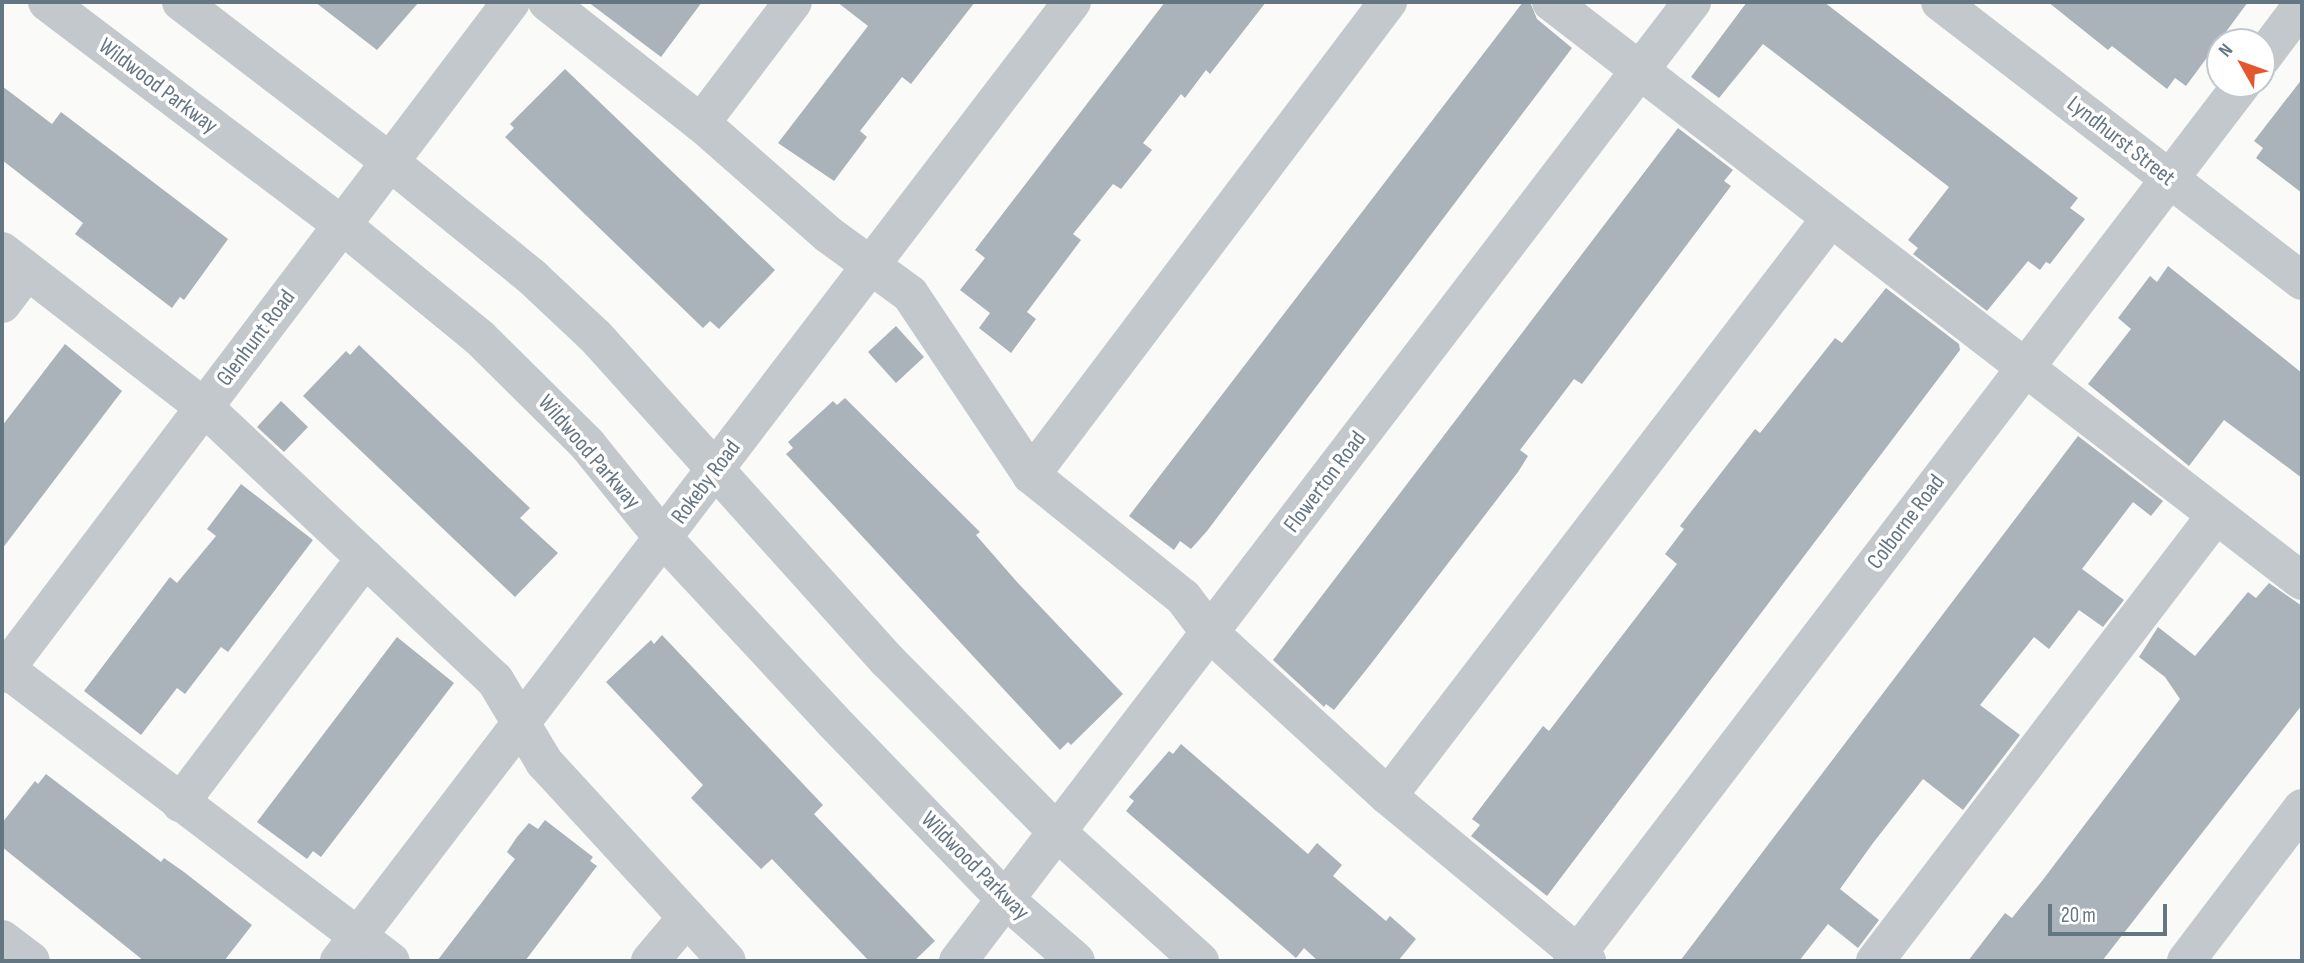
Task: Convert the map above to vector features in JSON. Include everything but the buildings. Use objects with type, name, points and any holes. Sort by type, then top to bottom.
[{"type":"street","name":"Wildwood Parkway","points":[[47,2],[342,225],[480,338],[587,444],[663,538],[1005,899],[1076,961]]},
{"type":"street","points":[[181,2],[390,162],[533,278],[596,337],[887,660],[1057,832],[1199,961]]},
{"type":"street","name":"Glenhunt Road","points":[[3,670],[511,2]]},
{"type":"street","points":[[547,2],[701,123],[829,234],[910,294],[1031,475],[1183,597],[1210,633],[1388,796],[1579,959]]},
{"type":"street","points":[[701,123],[793,2]]},
{"type":"street","name":"Rokeby Road","points":[[349,949],[1072,2]]},
{"type":"street","points":[[1031,475],[1388,2]]},
{"type":"street","points":[[1551,2],[2302,581]]},
{"type":"street","name":"Flowerton Road","points":[[958,961],[1692,2]]},
{"type":"street","name":"Lyndhurst Street","points":[[1940,2],[2302,281]]},
{"type":"street","points":[[2276,39],[2302,3]]},
{"type":"street","name":"Colborne Road","points":[[1579,959],[2025,366],[2231,98]]},
{"type":"street","points":[[1388,796],[1830,219]]},
{"type":"street","points":[[2,304],[14,261],[204,407],[495,680],[544,762],[727,961]]},
{"type":"street","points":[[1875,961],[2216,515]]},
{"type":"street","points":[[180,803],[365,558]]},
{"type":"street","points":[[3,670],[180,803],[349,949],[391,961]]},
{"type":"street","points":[[2186,961],[2302,807]]},
{"type":"street","points":[[650,961],[687,917]]},
{"type":"street","points":[[2,939],[31,961]]}]
